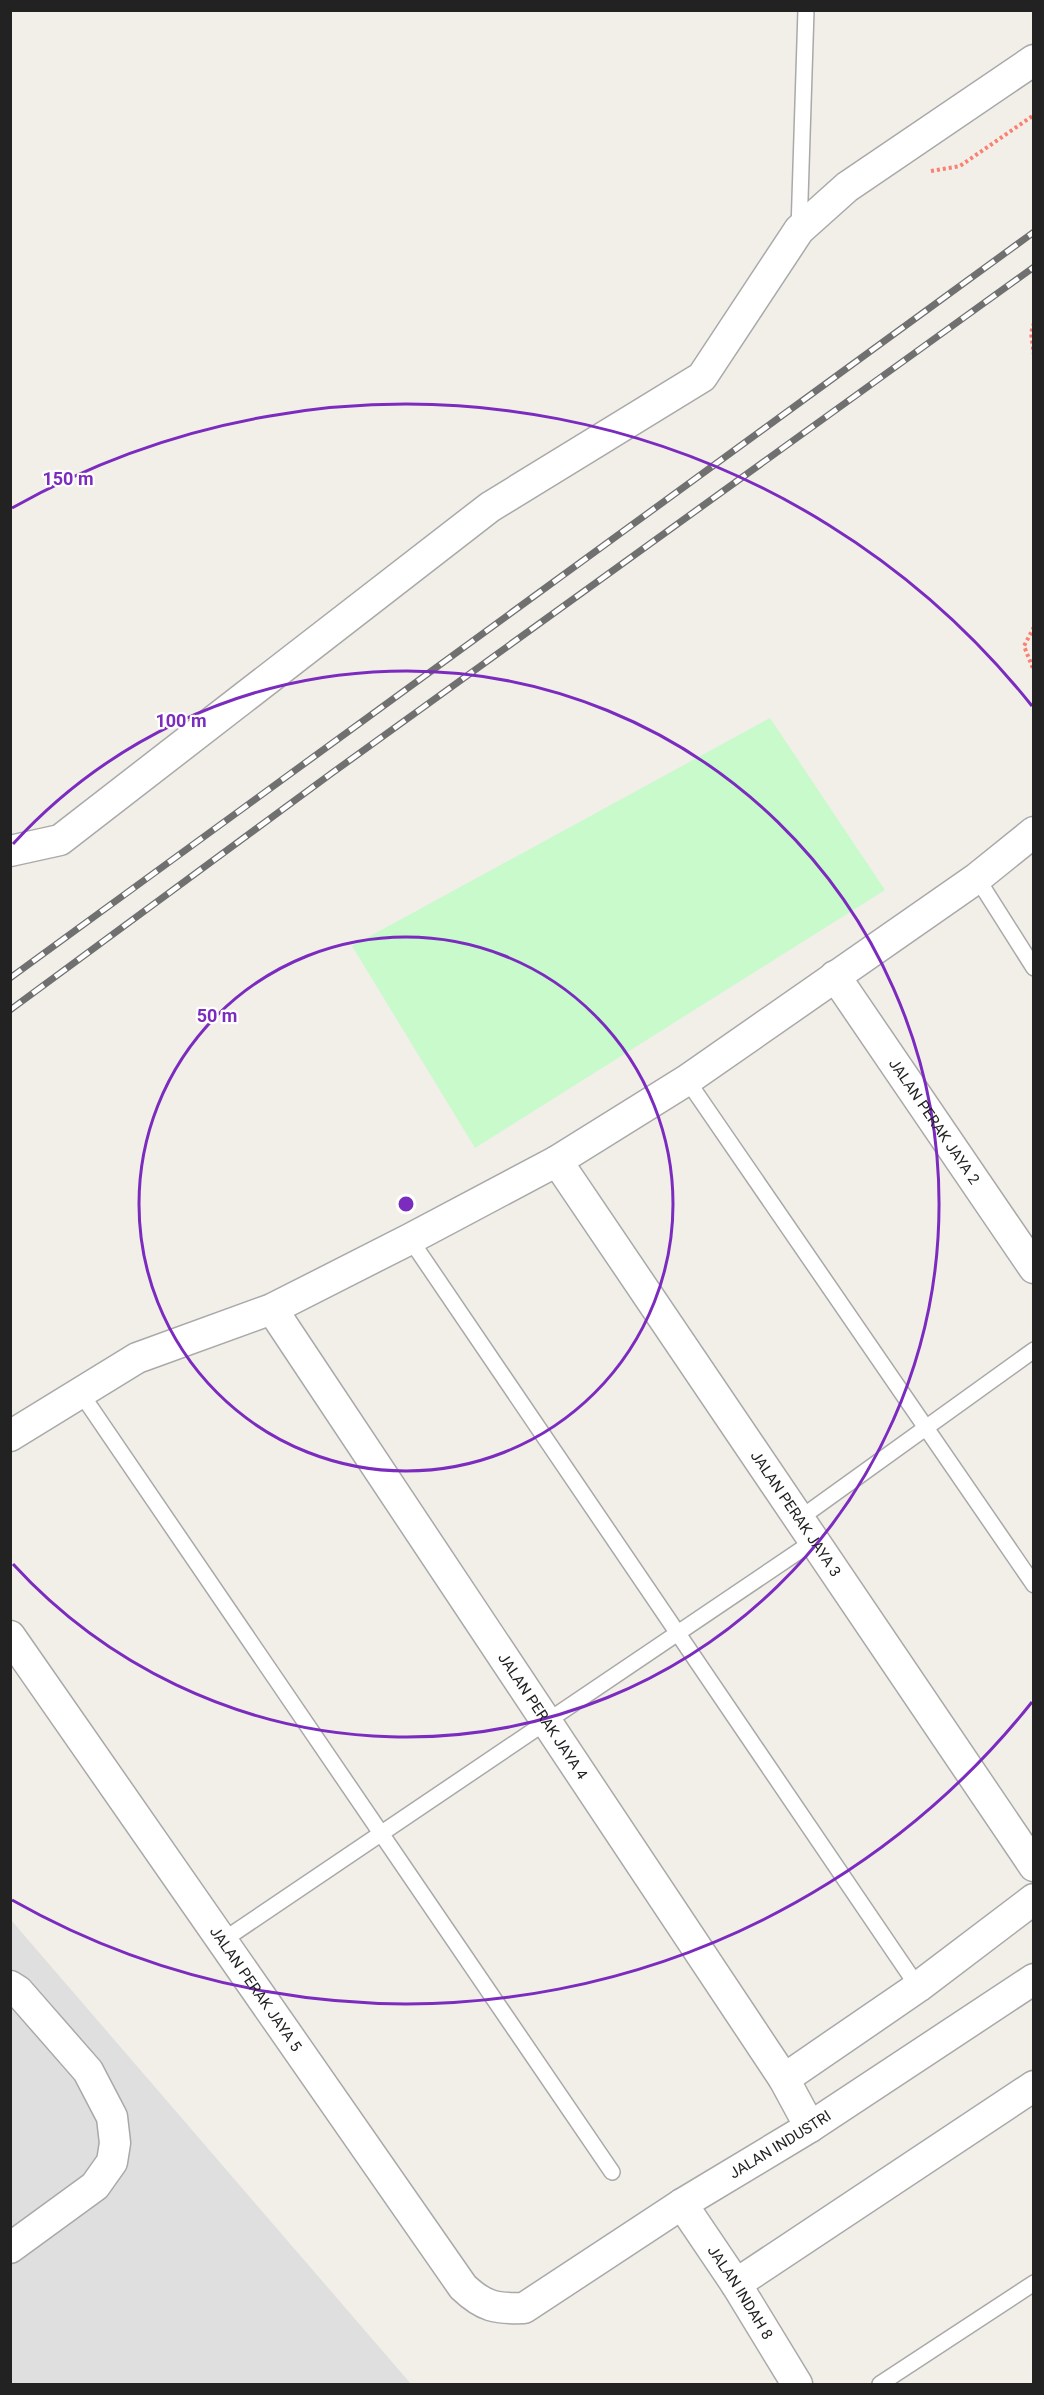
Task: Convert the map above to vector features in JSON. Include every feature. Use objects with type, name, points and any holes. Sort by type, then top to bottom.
[{"type":"street","points":[[10,851],[60,840],[490,507],[702,377],[799,230],[847,187],[1034,60]]},
{"type":"street","points":[[10,1436],[137,1358],[272,1309],[557,1161],[687,1080],[977,878],[1034,832]]},
{"type":"street","name":"JALAN PERAK JAYA 2","points":[[835,976],[1034,1268]]},
{"type":"street","name":"JALAN PERAK JAYA 3","points":[[557,1161],[1034,1866]]},
{"type":"street","name":"JALAN PERAK JAYA 4","points":[[272,1309],[784,2079],[810,2127]]},
{"type":"street","name":"JALAN PERAK JAYA 5","points":[[10,1636],[463,2287],[477,2300],[499,2309],[524,2307]]},
{"type":"street","points":[[784,2079],[918,1987],[1034,1899]]},
{"type":"street","name":"JALAN INDUSTRI","points":[[524,2307],[682,2204],[810,2127],[1034,1979]]},
{"type":"street","points":[[10,1986],[18,1991],[88,2071],[112,2117],[115,2144],[112,2162],[95,2186],[10,2248]]},
{"type":"street","points":[[736,2284],[1034,2086]]},
{"type":"street","name":"JALAN INDAH 8","points":[[682,2204],[736,2284],[797,2385]]},
{"type":"lane","points":[[799,230],[806,10]]},
{"type":"lane","points":[[977,878],[1034,968]]},
{"type":"lane","points":[[687,1080],[1034,1585]]},
{"type":"lane","points":[[410,1239],[918,1987]]},
{"type":"lane","points":[[222,1941],[678,1632],[807,1530],[925,1428],[1034,1350]]},
{"type":"lane","points":[[80,1392],[612,2172]]},
{"type":"lane","points":[[880,2385],[1034,2283]]},
{"type":"path","points":[[960,166],[1034,115]]},
{"type":"path","points":[[1034,323],[1031,333],[1034,355]]},
{"type":"path","points":[[1034,627],[1024,646],[1034,671]]},
{"type":"shaded area","points":[[11,1920],[411,2384],[11,2384]]},
{"type":"green space","points":[[770,718],[885,890],[475,1148],[352,946]]},
{"type":"railway","points":[[10,978],[1034,232]]},
{"type":"railway","points":[[10,1010],[332,773],[1034,267]]}]
